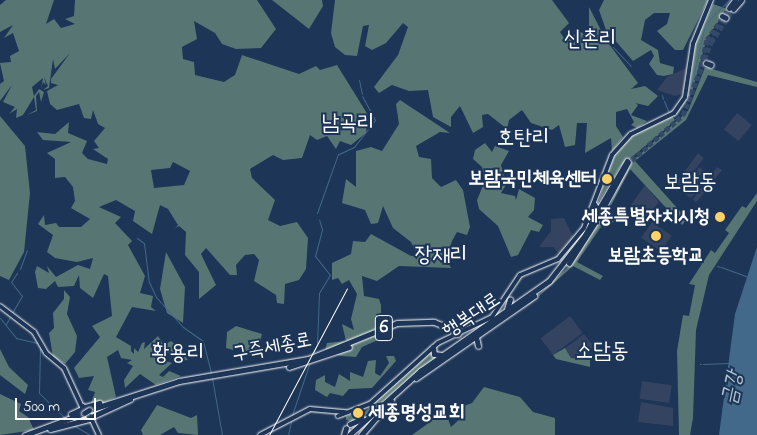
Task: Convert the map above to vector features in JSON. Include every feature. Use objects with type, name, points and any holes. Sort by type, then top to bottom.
[{"type":"highway","points":[[731,9],[738,0]]},
{"type":"highway","name":"행복대로","points":[[477,334],[494,320],[534,295],[567,265],[595,222],[599,206],[628,161]]},
{"type":"highway","points":[[595,222],[599,206]]},
{"type":"highway","points":[[486,328],[534,295]]},
{"type":"highway","name":"행복대로","points":[[412,379],[456,348],[465,337],[477,334],[508,316],[521,304]]},
{"type":"highway","name":"구즉세종로","points":[[87,413],[146,390],[211,375],[311,360],[404,322],[434,322],[465,337]]},
{"type":"highway","points":[[465,337],[477,334]]},
{"type":"highway","name":"행복대로","points":[[350,435],[412,379],[448,352],[464,345],[465,337]]},
{"type":"highway","points":[[434,347],[436,356],[448,352]]},
{"type":"highway","name":"구즉세종로","points":[[25,435],[33,434],[154,389],[211,375]]},
{"type":"highway","points":[[344,435],[348,426],[392,396]]},
{"type":"highway","points":[[361,435],[392,396]]},
{"type":"main road","points":[[260,435],[300,414],[320,410],[340,414],[372,402],[434,347],[492,316],[520,275],[558,259],[584,228],[588,213],[599,206],[598,188],[604,167],[627,138],[672,115],[685,97],[693,44],[711,0]]},
{"type":"main road","points":[[0,306],[12,313],[64,368],[100,435]]},
{"type":"shaded area","points":[[688,67],[685,93],[675,96],[657,90],[667,77]]},
{"type":"shaded area","points":[[737,113],[752,125],[739,141],[724,129]]},
{"type":"shaded area","points":[[698,153],[704,158],[679,190],[674,186]]},
{"type":"shaded area","points":[[699,167],[710,175],[698,190],[693,188],[696,192],[691,198],[681,191]]},
{"type":"shaded area","points":[[717,167],[722,170],[696,203],[693,199]]},
{"type":"shaded area","points":[[645,185],[659,202],[648,217],[631,205]]},
{"type":"shaded area","points":[[564,218],[574,238],[560,255],[553,247],[539,247],[551,231],[551,219]]},
{"type":"shaded area","name":"보람초등학교","points":[[652,222],[672,236],[661,251],[641,238]]},
{"type":"shaded area","points":[[570,316],[583,333],[553,355],[540,338]]},
{"type":"shaded area","points":[[584,334],[592,344],[590,360],[571,358],[565,348]]},
{"type":"shaded area","points":[[642,381],[672,385],[669,403],[639,399]]},
{"type":"shaded area","points":[[641,402],[673,408],[673,426],[638,422]]},
{"type":"green space","points":[[6,0],[54,0],[46,24],[54,19],[61,28],[75,24],[65,19],[74,16],[75,0],[257,0],[276,29],[261,48],[236,49],[222,44],[215,33],[194,21],[197,39],[182,47],[183,59],[194,62],[195,75],[224,82],[235,75],[242,55],[299,74],[316,66],[320,70],[337,65],[368,115],[366,133],[351,145],[340,141],[336,149],[327,136],[317,140],[310,135],[302,158],[283,160],[273,155],[250,169],[252,178],[275,200],[268,220],[280,226],[297,222],[308,238],[306,269],[299,280],[285,284],[284,304],[277,303],[276,295],[254,281],[259,260],[254,254],[245,255],[236,265],[237,275],[230,275],[206,248],[201,254],[216,285],[199,299],[199,272],[185,255],[186,232],[179,226],[175,228],[178,225],[168,209],[160,205],[152,234],[133,221],[135,211],[116,200],[99,207],[121,217],[115,223],[132,241],[128,245],[145,276],[140,293],[153,296],[151,307],[156,311],[132,307],[116,337],[131,346],[131,351],[134,354],[134,348],[138,352],[142,343],[145,342],[144,349],[158,336],[164,345],[171,341],[188,360],[179,361],[169,353],[151,356],[172,363],[159,375],[163,377],[169,371],[181,376],[156,385],[140,374],[125,388],[124,380],[133,366],[127,363],[132,360],[121,358],[118,350],[107,357],[116,397],[102,404],[91,403],[95,392],[88,390],[94,376],[79,378],[74,368],[100,337],[92,326],[112,316],[108,276],[104,274],[93,298],[80,288],[79,275],[74,286],[58,287],[55,281],[46,289],[38,288],[35,272],[37,266],[49,273],[47,266],[56,277],[78,265],[90,269],[93,258],[77,262],[55,258],[47,252],[53,235],[38,224],[44,215],[45,225],[56,223],[59,227],[81,227],[90,219],[71,208],[75,201],[73,187],[65,177],[55,178],[55,159],[47,153],[71,142],[43,140],[37,132],[55,134],[69,122],[68,133],[87,141],[82,153],[88,159],[107,164],[108,159],[93,149],[99,148],[94,141],[105,128],[98,124],[93,110],[91,119],[84,118],[79,104],[57,110],[50,104],[47,91],[58,85],[51,83],[51,79],[70,53],[55,69],[53,59],[49,88],[43,90],[48,86],[44,77],[46,85],[43,82],[41,89],[43,78],[32,87],[34,96],[39,89],[44,92],[41,102],[39,92],[36,96],[37,111],[27,115],[36,110],[34,97],[23,115],[16,118],[17,109],[9,114],[15,107],[3,102],[12,85],[0,101],[0,84],[4,81],[0,63],[11,62],[10,56],[19,51],[13,33],[4,38],[13,25],[0,32],[0,5]],"holes":[[[173,162],[190,171],[184,185],[154,188],[151,170],[170,168]]]},
{"type":"green space","points":[[272,0],[322,0],[323,6],[309,29]]},
{"type":"green space","points":[[335,0],[552,0],[569,23],[560,32],[566,41],[579,31],[589,37],[589,7],[606,40],[638,83],[631,89],[645,86],[658,96],[648,106],[635,103],[638,105],[631,115],[647,121],[637,128],[631,125],[634,122],[627,109],[616,112],[616,126],[623,137],[612,151],[611,138],[585,153],[587,123],[577,123],[575,145],[565,147],[559,125],[552,130],[531,123],[522,110],[509,120],[507,129],[488,114],[482,115],[483,127],[473,133],[460,106],[451,117],[451,127],[433,117],[428,90],[409,91],[392,85],[379,93],[374,87],[398,55],[408,27],[403,23],[386,43],[372,50],[365,46],[369,25],[363,26],[357,56],[345,55],[335,47],[331,33]]},
{"type":"green space","points":[[604,0],[708,0],[683,50],[675,50],[657,31],[667,24],[670,13],[654,13],[645,20],[641,40],[658,50],[660,63],[674,67],[673,74],[664,76],[657,75],[649,64],[654,56],[651,50],[633,61],[606,30],[599,10]]},
{"type":"green space","points":[[713,4],[727,9],[707,38],[692,92],[676,117],[689,91],[695,43]]},
{"type":"green space","points":[[705,67],[757,82],[757,87],[708,75],[686,120],[635,161],[687,219],[682,225],[630,169],[608,211],[627,166],[688,111]]},
{"type":"green space","points":[[400,100],[450,133],[440,132],[416,146],[419,157],[431,159],[432,178],[441,187],[456,180],[463,190],[470,227],[467,235],[457,232],[452,241],[446,258],[451,268],[399,266],[377,281],[362,276],[364,296],[379,299],[381,305],[381,313],[376,314],[381,325],[374,330],[378,340],[362,347],[356,357],[341,356],[325,351],[327,343],[346,341],[342,324],[354,330],[351,319],[357,294],[349,280],[342,284],[338,278],[332,280],[332,263],[351,254],[353,241],[365,242],[371,234],[411,256],[418,255],[411,242],[393,228],[383,206],[378,223],[371,224],[365,210],[342,203],[346,179],[356,187],[356,151],[371,147],[382,151],[399,124],[396,104]]},
{"type":"green space","points":[[0,116],[25,146],[30,193],[24,252],[9,280],[0,276]]},
{"type":"green space","points":[[672,116],[675,120],[668,127],[620,167],[598,203],[612,157],[632,135]]},
{"type":"green space","points":[[485,143],[492,152],[495,146],[509,151],[501,165],[506,185],[501,193],[515,196],[516,200],[519,189],[535,198],[534,210],[528,217],[543,225],[539,232],[531,230],[518,255],[511,257],[498,226],[479,209],[477,200],[485,181],[482,167],[473,159],[475,150]]},
{"type":"green space","points":[[757,193],[757,201],[709,275],[696,330],[693,418],[690,435],[679,435],[677,351],[683,315],[689,316],[695,285],[689,284],[711,250],[715,253],[729,233],[725,230],[742,206],[746,208]]},
{"type":"green space","points":[[602,216],[607,218],[577,262],[603,276],[600,280],[573,266],[521,312],[570,265]]},
{"type":"green space","points":[[166,252],[185,287],[183,323],[167,313],[160,289]]},
{"type":"green space","points":[[64,290],[70,297],[67,314],[77,336],[75,352],[65,364],[53,357],[49,333],[54,328],[53,313],[64,299]]},
{"type":"green space","points":[[236,326],[262,334],[257,353],[249,356],[240,342],[233,350],[226,348],[227,332]]},
{"type":"green space","points":[[565,348],[571,358],[590,360],[590,367],[556,359],[553,355]]},
{"type":"green space","points":[[0,349],[9,367],[28,385],[25,394],[0,375]]},
{"type":"green space","points":[[431,351],[437,356],[357,422],[346,420],[346,416],[352,414],[357,419]]},
{"type":"green space","points":[[386,356],[394,356],[396,361],[372,388],[349,389],[343,396],[330,393],[327,397],[315,390],[316,380],[325,375],[325,382],[335,387],[339,374],[350,381],[350,372],[363,377],[368,361],[376,360],[375,373],[380,376],[389,363]]},
{"type":"green space","points":[[484,387],[520,397],[533,412],[555,418],[555,435],[412,435],[445,411],[451,427],[461,418],[461,407],[472,403]]},
{"type":"green space","points":[[0,394],[21,404],[19,411],[28,417],[34,430],[0,435]]},
{"type":"green space","points":[[157,405],[191,418],[197,415],[198,435],[178,433],[174,427],[160,435],[143,435],[141,430]]},
{"type":"water","name":"금강","points":[[757,247],[757,435],[719,435],[735,314]]},
{"type":"waterway","points":[[674,116],[689,95],[705,24],[729,0]]},
{"type":"waterway","points":[[613,47],[631,66]]},
{"type":"waterway","points":[[359,80],[362,94]]},
{"type":"waterway","points":[[662,95],[663,99]]},
{"type":"waterway","points":[[339,154],[354,147],[375,120],[362,96]]},
{"type":"waterway","points":[[664,101],[669,113]]},
{"type":"waterway","points":[[317,213],[338,154]]},
{"type":"waterway","points":[[312,356],[317,345],[319,293],[330,275],[315,256],[322,229],[319,219]]},
{"type":"waterway","points":[[137,238],[144,243],[149,282],[156,297],[183,327],[203,341],[211,374]]},
{"type":"waterway","points":[[20,269],[27,250]]},
{"type":"waterway","points":[[721,267],[746,276]]},
{"type":"waterway","points":[[12,313],[22,296],[11,282],[17,273]]},
{"type":"waterway","points":[[6,324],[10,317]]},
{"type":"waterway","points":[[0,318],[16,338],[38,343]]},
{"type":"waterway","points":[[40,346],[39,393],[65,418]]},
{"type":"waterway","points":[[291,418],[310,362]]},
{"type":"waterway","name":"금강","points":[[703,364],[729,363]]},
{"type":"waterway","points":[[212,378],[222,435]]},
{"type":"waterway","points":[[288,435],[291,422]]},
{"type":"waterway","points":[[73,425],[90,435]]},
{"type":"tunnel","points":[[699,74],[707,40],[729,8]]},
{"type":"tunnel","points":[[626,165],[683,115],[711,42],[733,9]]},
{"type":"railway","points":[[269,435],[347,288]]},
{"type":"place","name":"보람국민체육센터","points":[[607,179]]},
{"type":"place","name":"세종특별자치시청","points":[[720,217]]},
{"type":"place","name":"보람초등학교","points":[[656,236]]},
{"type":"place","name":"세종명성교회","points":[[358,413]]},
{"type":"district","name":"신촌리","points":[[590,41]]},
{"type":"district","name":"남곡리","points":[[348,125]]},
{"type":"district","name":"호탄리","points":[[523,140]]},
{"type":"district","name":"보람동","points":[[690,184]]},
{"type":"district","name":"장재리","points":[[441,257]]},
{"type":"district","name":"소담동","points":[[602,353]]},
{"type":"district","name":"황용리","points":[[178,355]]}]
